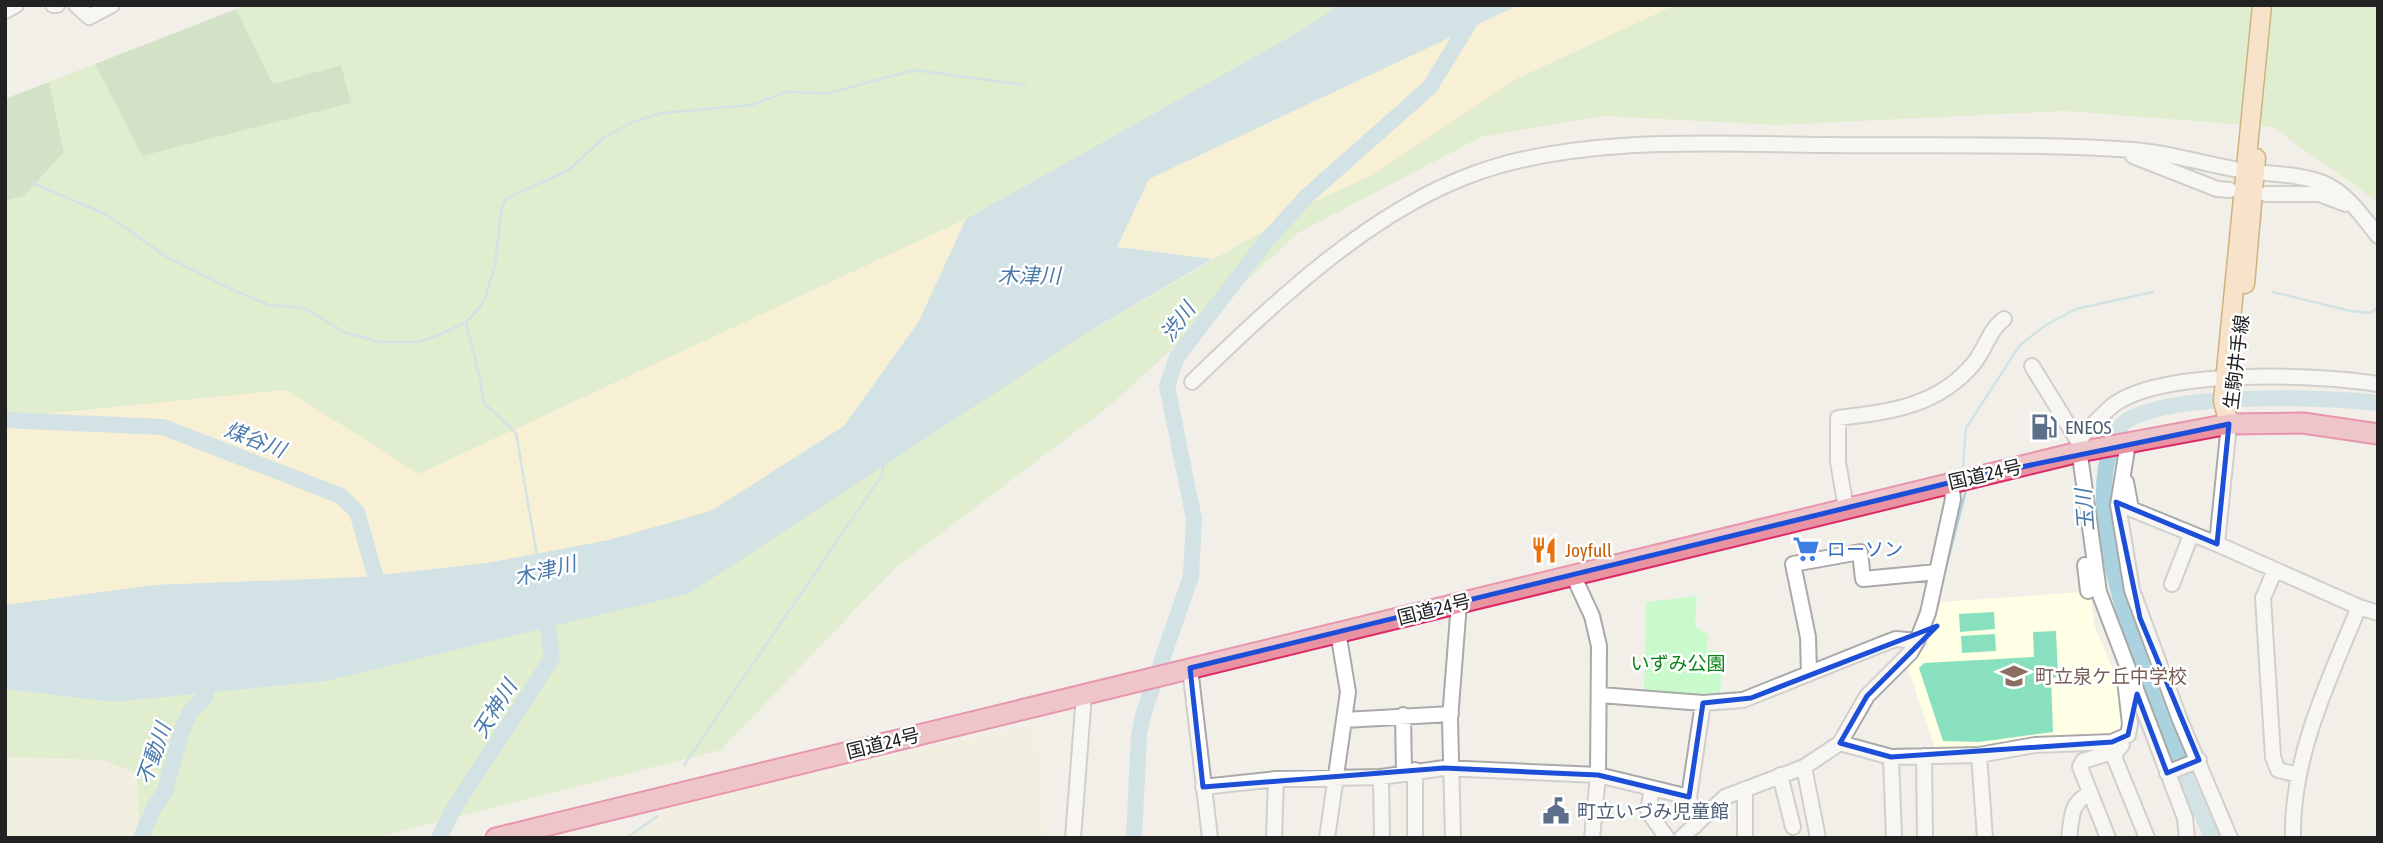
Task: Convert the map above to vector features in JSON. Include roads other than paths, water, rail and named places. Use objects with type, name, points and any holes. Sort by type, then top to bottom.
[{"type":"highway","name":"国道24号","points":[[496,838],[1951,482],[2127,443],[2229,424],[2302,423],[2378,434]]},
{"type":"main road","name":"生駒井手線","points":[[2229,424],[2223,401],[2230,381],[2251,163],[2262,5]]},
{"type":"main road","name":"生駒井手線","points":[[2251,163],[2272,5]]},
{"type":"street","points":[[5,11],[16,5]]},
{"type":"street","points":[[76,5],[89,17],[112,5]]},
{"type":"street","points":[[1192,382],[1237,339],[1369,228],[1475,173],[1552,155],[1618,147],[1707,144],[2122,150],[2251,163],[2324,183],[2351,204],[2378,236]]},
{"type":"street","points":[[2122,150],[2217,189],[2230,190]]},
{"type":"street","points":[[2266,194],[2319,194],[2342,204],[2351,204]]},
{"type":"street","points":[[1846,508],[1838,462],[1838,418],[1898,410],[1918,404],[1954,384],[1977,359],[1994,326],[2004,319]]},
{"type":"street","points":[[2032,366],[2083,453],[2099,592],[2185,818],[2187,838]]},
{"type":"street","points":[[2088,591],[2077,506],[2083,453],[2106,411],[2133,395],[2230,381],[2297,377],[2378,384]]},
{"type":"street","points":[[2217,544],[2229,424]]},
{"type":"street","points":[[2127,443],[2120,481],[2118,516],[2132,590],[2230,838]]},
{"type":"street","points":[[2124,467],[2131,509],[2378,613]]},
{"type":"street","points":[[1681,838],[1725,797],[1804,766],[1840,743],[1867,696],[1910,653],[1928,613],[1953,499],[1951,482]]},
{"type":"street","points":[[2172,584],[2191,535]]},
{"type":"street","points":[[1809,674],[1808,637],[1793,564],[1860,552],[1863,579],[1937,572]]},
{"type":"street","points":[[2275,570],[2263,598],[2273,757],[2278,770],[2299,775]]},
{"type":"street","points":[[1573,575],[1592,616],[1599,646],[1598,775],[1592,838]]},
{"type":"street","points":[[1453,838],[1451,714],[1459,603]]},
{"type":"street","points":[[2293,838],[2294,796],[2299,775],[2328,681],[2359,607]]},
{"type":"street","points":[[1327,838],[1348,692],[1338,632]]},
{"type":"street","points":[[1600,695],[1703,703],[1751,698],[1896,639],[1917,641]]},
{"type":"street","points":[[1190,668],[1210,838]]},
{"type":"street","points":[[2128,670],[2125,676],[2130,724],[2128,735],[2116,751],[2115,760],[2147,838]]},
{"type":"street","points":[[1073,838],[1084,695]]},
{"type":"street","points":[[1695,826],[1689,797],[1703,703]]},
{"type":"street","points":[[1343,720],[1451,714]]},
{"type":"street","points":[[1403,715],[1415,838]]},
{"type":"street","points":[[1840,743],[1891,757],[1979,755],[2035,745],[2112,742],[2128,735]]},
{"type":"street","points":[[2108,838],[2081,763],[2090,757],[2116,751]]},
{"type":"street","points":[[1979,755],[1984,838]]},
{"type":"street","points":[[1924,756],[1925,838]]},
{"type":"street","points":[[1891,757],[1894,838]]},
{"type":"street","points":[[2167,773],[2199,760]]},
{"type":"street","points":[[1804,766],[1818,838]]},
{"type":"street","points":[[1203,787],[1276,779],[1381,777],[1409,771],[1451,769],[1598,775],[1689,797]]},
{"type":"street","points":[[1780,775],[1793,827]]},
{"type":"street","points":[[1381,777],[1382,838]]},
{"type":"street","points":[[1274,838],[1276,779]]},
{"type":"street","points":[[1652,788],[1648,811],[1667,838]]},
{"type":"street","points":[[1745,789],[1745,838]]},
{"type":"street","points":[[2069,838],[2074,805],[2077,799],[2090,793]]},
{"type":"water","name":"木津川","points":[[1340,5],[1519,5],[1149,179],[1117,247],[1212,259],[1083,335],[690,593],[326,681],[113,702],[5,689],[5,605],[154,585],[363,577],[487,563],[609,540],[711,511],[844,426],[919,321],[966,219],[1302,30]]},
{"type":"waterway","name":"渋川","points":[[1134,838],[1139,734],[1144,712],[1191,576],[1194,519],[1167,386],[1177,357],[1266,241],[1307,196],[1430,87],[1480,5]]},
{"type":"waterway","points":[[30,182],[106,214],[165,256],[235,291],[269,305],[304,308],[346,333],[381,342],[418,342],[466,322],[485,299],[495,265],[502,206],[507,198],[569,170],[603,138],[633,122],[662,113],[752,105],[786,92],[829,93],[914,70],[1025,85]]},
{"type":"waterway","points":[[1963,466],[1966,428],[2020,345],[2046,325],[2076,309],[2153,292]]},
{"type":"waterway","points":[[2273,292],[2351,311],[2371,313],[2378,307]]},
{"type":"waterway","points":[[466,322],[483,402],[516,433],[537,556]]},
{"type":"waterway","name":"玉川","points":[[2212,838],[2154,699],[2118,588],[2107,535],[2104,488],[2115,435],[2119,428],[2136,416],[2165,407],[2201,402],[2283,398],[2378,403]]},
{"type":"waterway","name":"煤谷川","points":[[5,420],[163,427],[341,496],[357,512],[381,596]]},
{"type":"waterway","points":[[684,765],[882,475],[884,463]]},
{"type":"waterway","points":[[1928,637],[1966,490]]},
{"type":"waterway","name":"天神川","points":[[439,838],[453,810],[552,658],[545,607]]},
{"type":"waterway","name":"不動川","points":[[141,838],[153,809],[165,791],[182,730],[190,712],[205,697],[212,672]]},
{"type":"waterway","points":[[626,838],[658,816]]},
{"type":"place","name":"ENEOS","points":[[2044,427]]},
{"type":"place","name":"ローソン","points":[[1806,549]]},
{"type":"place","name":"Joyfull","points":[[1544,550]]},
{"type":"place","name":"町立泉ケ丘中学校","points":[[2014,676]]},
{"type":"place","name":"町立いづみ児童館","points":[[1556,811]]},
{"type":"park label","name":"いずみ公園","points":[[1678,663]]}]
